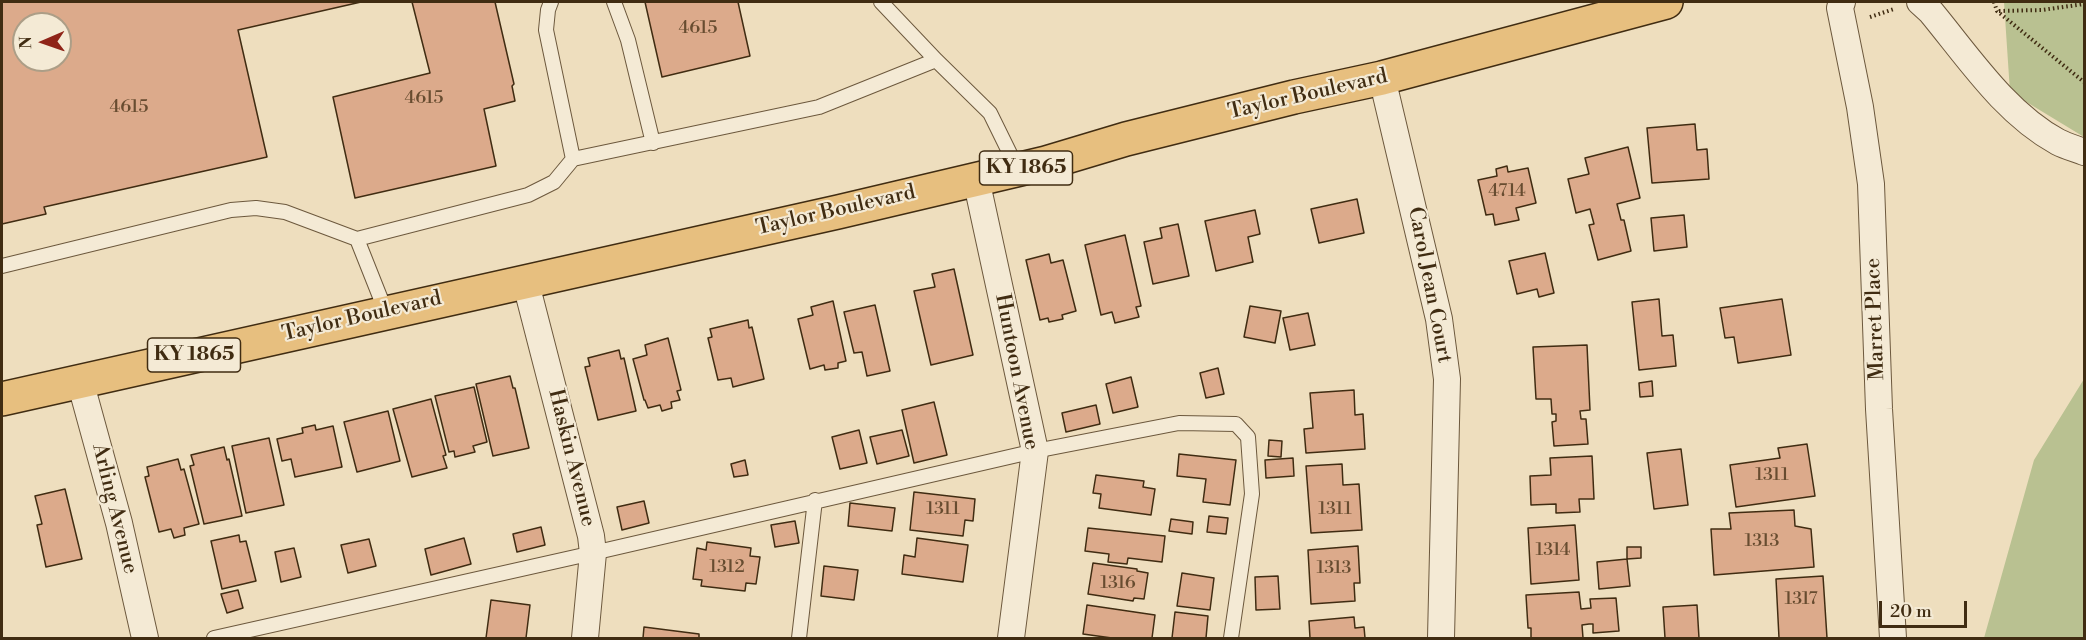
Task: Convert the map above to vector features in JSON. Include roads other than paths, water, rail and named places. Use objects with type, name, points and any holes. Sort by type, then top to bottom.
[{"type":"main road","name":"Taylor Boulevard","points":[[2,399],[1018,170],[1125,139],[1294,97],[1382,78],[1666,2]]},
{"type":"street","name":"Marret Place","points":[[1842,2],[1840,12],[1860,107],[1871,184],[1879,409],[1893,639]]},
{"type":"street","points":[[1920,2],[1931,12],[2004,101],[2043,133],[2060,143],[2085,152]]},
{"type":"street","name":"Carol Jean Court","points":[[1382,78],[1439,319],[1447,379],[1441,639]]},
{"type":"street","name":"Huntoon Avenue","points":[[976,179],[1035,451],[1011,639]]},
{"type":"street","name":"Haskin Avenue","points":[[525,280],[591,536],[593,554],[585,639]]},
{"type":"street","name":"Arling Avenue","points":[[81,381],[119,523],[146,639]]},
{"type":"lane","points":[[551,2],[546,30],[573,159]]},
{"type":"lane","points":[[615,2],[628,40],[653,143]]},
{"type":"lane","points":[[881,2],[990,113],[1018,170]]},
{"type":"lane","points":[[2,266],[231,210],[256,208],[285,212],[357,239],[528,195],[554,182],[573,159],[819,107],[936,60]]},
{"type":"lane","points":[[357,239],[386,312]]},
{"type":"lane","points":[[214,639],[593,554],[815,500],[1035,451],[1179,423],[1236,424],[1248,437],[1252,494],[1231,639]]},
{"type":"lane","points":[[799,639],[815,500]]}]
